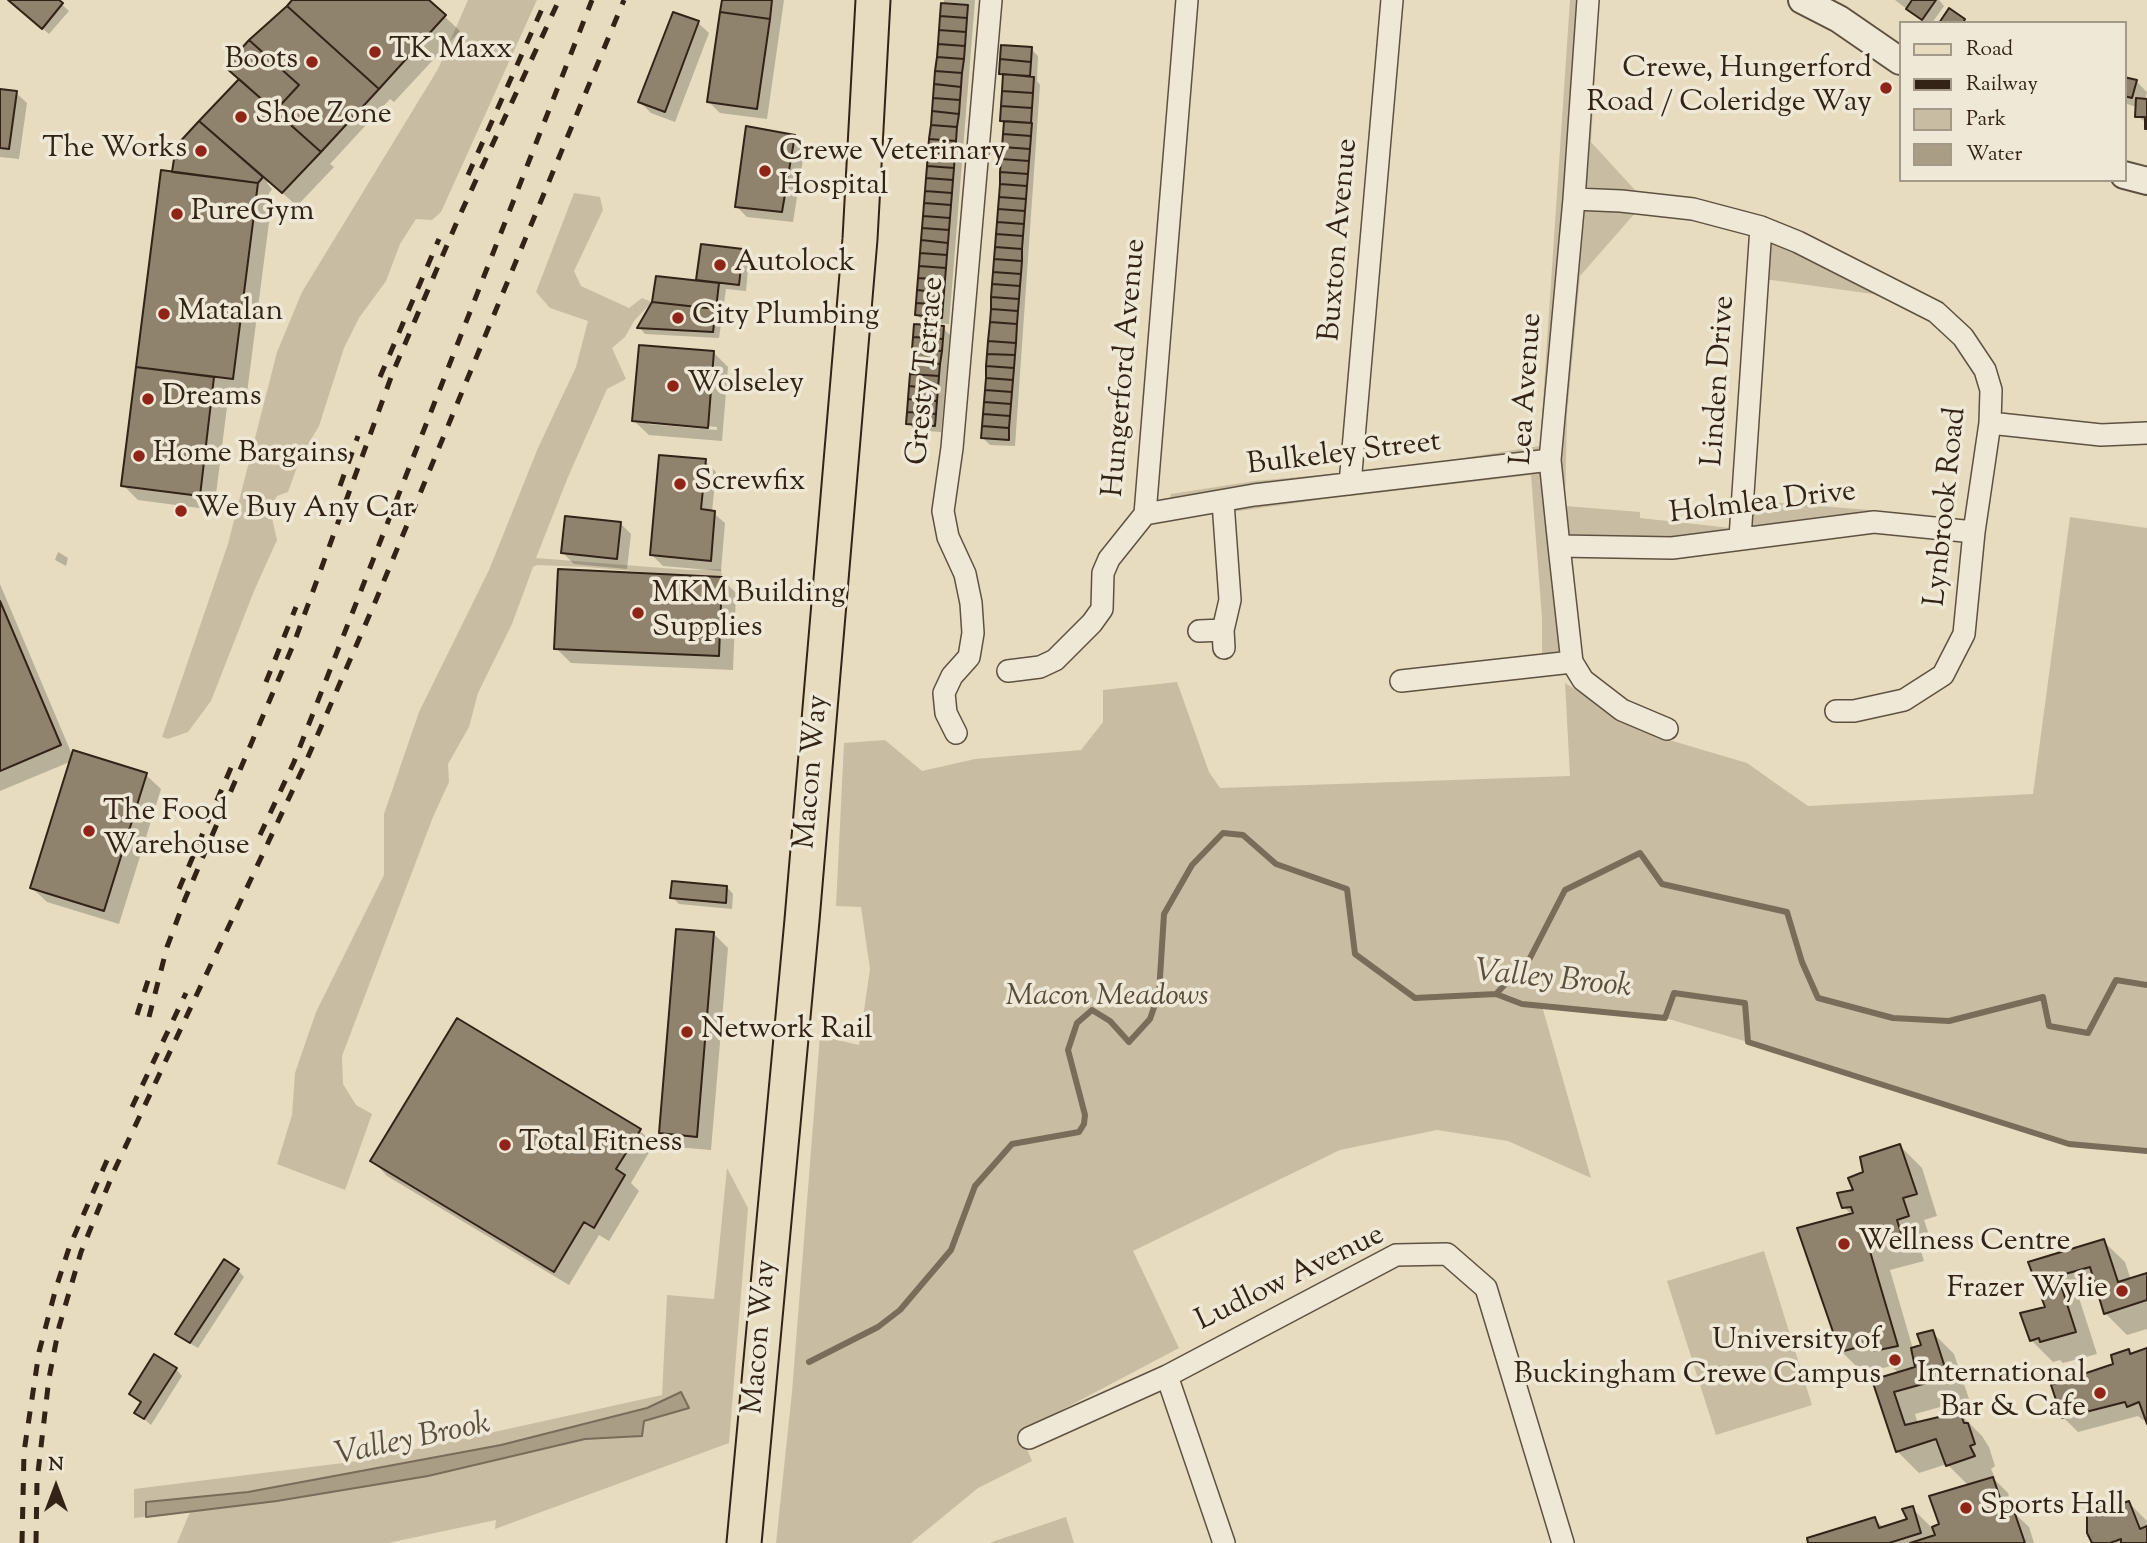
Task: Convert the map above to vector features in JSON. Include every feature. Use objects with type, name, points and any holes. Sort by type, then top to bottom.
[{"type":"main road","name":"Macon Way","points":[[744,1543],[802,920],[859,253],[873,0]]},
{"type":"street","name":"Gresty Terrace","points":[[956,733],[946,713],[944,693],[952,676],[969,657],[973,633],[965,574],[948,537],[943,511],[952,448],[991,0]]},
{"type":"street","name":"Hungerford Avenue","points":[[1008,671],[1040,667],[1055,660],[1092,624],[1102,609],[1103,573],[1110,559],[1145,514],[1187,0]]},
{"type":"street","name":"Buxton Avenue","points":[[1350,484],[1392,0]]},
{"type":"street","name":"Lea Avenue","points":[[1572,662],[1550,460],[1574,199],[1588,0]]},
{"type":"street","points":[[1802,0],[1839,19],[1898,60]]},
{"type":"street","points":[[2126,176],[2147,181]]},
{"type":"street","name":"Lynbrook Road","points":[[1574,199],[1693,209],[1761,227],[1798,242],[1936,312],[1963,337],[1985,370],[1991,390],[1990,423],[1974,532],[1964,634],[1943,676],[1904,700],[1848,717]]},
{"type":"street","name":"Linden Drive","points":[[1740,538],[1761,227]]},
{"type":"street","points":[[1990,423],[2101,435],[2147,433]]},
{"type":"street","name":"Bulkeley Street","points":[[1145,514],[1254,495],[1550,460]]},
{"type":"street","points":[[1199,631],[1224,639],[1230,600],[1223,502]]},
{"type":"street","name":"Holmlea Drive","points":[[1559,546],[1672,548],[1874,522],[1974,532]]},
{"type":"street","points":[[1401,681],[1572,662],[1583,681],[1622,710],[1667,729]]},
{"type":"street","name":"Ludlow Avenue","points":[[1029,1438],[1167,1376],[1396,1255],[1447,1254],[1486,1287],[1563,1543]]},
{"type":"street","points":[[1167,1376],[1224,1543]]},
{"type":"green space","points":[[468,0],[537,0],[441,212],[432,220],[416,219],[400,244],[386,281],[359,318],[344,348],[319,426],[301,456],[288,492],[277,496],[270,509],[277,540],[211,701],[188,732],[168,739],[162,737],[228,544],[277,352],[302,292],[438,69]]},
{"type":"green space","points":[[1570,0],[1599,0],[1591,142],[1635,190],[1637,203],[1636,212],[1580,276],[1567,415],[1565,506],[1640,512],[1640,518],[1740,529],[1742,500],[1870,510],[1874,522],[1559,546],[1572,662],[1542,666],[1542,618],[1531,475],[1224,513],[1223,503],[1167,511],[1171,494],[1255,481],[1398,468],[1540,446]]},
{"type":"green space","points":[[574,193],[600,197],[603,210],[574,271],[581,286],[629,308],[642,298],[652,302],[634,321],[625,337],[612,348],[626,379],[607,389],[536,558],[689,570],[721,569],[722,577],[699,579],[587,567],[533,567],[512,624],[478,693],[469,727],[448,764],[449,782],[433,817],[342,1056],[343,1084],[356,1105],[372,1114],[345,1190],[277,1164],[292,1115],[295,1073],[316,1012],[384,875],[384,814],[419,712],[489,570],[538,448],[576,367],[588,321],[550,308],[536,292]]},
{"type":"green space","points":[[1761,227],[1880,295],[1757,278]]},
{"type":"green space","name":"Macon Meadows","points":[[2070,517],[2147,528],[2147,1151],[2069,1144],[1665,1018],[1542,1006],[1591,1178],[1508,1141],[1437,1130],[1340,1150],[1133,1251],[1179,1348],[1020,1432],[1032,1461],[978,1488],[911,1543],[776,1543],[792,1392],[820,1036],[859,1045],[870,969],[861,907],[836,906],[844,743],[885,740],[922,771],[975,759],[1081,750],[1103,722],[1103,690],[1177,682],[1209,772],[1220,788],[1570,776],[1565,683],[1628,723],[1666,739],[1747,763],[1808,806],[2033,794]]},
{"type":"green space","points":[[727,1168],[748,1208],[729,1443],[495,1529],[496,1520],[388,1543],[177,1543],[190,1512],[134,1518],[134,1489],[367,1460],[662,1395],[667,1295],[714,1299]]},
{"type":"green space","points":[[1764,1251],[1812,1405],[1716,1435],[1667,1281]]},
{"type":"green space","points":[[1066,1517],[1074,1543],[989,1543]]},
{"type":"water","points":[[681,1392],[689,1408],[644,1421],[642,1436],[585,1439],[428,1476],[277,1501],[146,1517],[146,1502],[248,1492],[501,1445],[647,1408]]},
{"type":"building","points":[[8,0],[59,0],[63,3],[42,29]]},
{"type":"building","name":"TK Maxx","points":[[292,0],[429,0],[446,15],[379,89],[287,6]]},
{"type":"building","points":[[722,0],[772,0],[770,19],[720,12]]},
{"type":"building","points":[[1912,0],[1936,0],[1922,20],[1906,9]]},
{"type":"building","points":[[941,3],[968,5],[967,18],[940,16]]},
{"type":"building","name":"Boots","points":[[287,6],[379,89],[321,152],[275,111],[299,85],[249,40]]},
{"type":"building","points":[[1949,8],[1965,19],[1964,21],[1940,21]]},
{"type":"building","points":[[673,12],[699,21],[665,112],[638,102]]},
{"type":"building","points":[[720,12],[770,19],[757,109],[707,102]]},
{"type":"building","points":[[940,16],[967,18],[966,32],[939,30]]},
{"type":"building","points":[[939,30],[966,32],[965,46],[938,44]]},
{"type":"building","points":[[249,40],[299,85],[275,111],[225,67]]},
{"type":"building","points":[[938,44],[965,46],[964,59],[937,57]]},
{"type":"building","points":[[1001,45],[1032,47],[1031,62],[1000,59]]},
{"type":"building","points":[[937,57],[964,59],[962,73],[935,71]]},
{"type":"building","points":[[1000,59],[1031,62],[1030,76],[999,74]]},
{"type":"building","points":[[935,71],[962,73],[961,87],[934,84]]},
{"type":"building","points":[[1003,74],[1034,77],[1033,93],[1002,91]]},
{"type":"building","points":[[2126,77],[2137,80],[2132,98],[2126,96]]},
{"type":"building","points":[[239,79],[321,152],[282,193],[199,121]]},
{"type":"building","points":[[934,84],[961,87],[960,100],[933,98]]},
{"type":"building","points":[[0,89],[17,91],[9,149],[0,148]]},
{"type":"building","points":[[1002,91],[1033,93],[1032,108],[1001,106]]},
{"type":"building","points":[[933,98],[960,100],[959,114],[932,111]]},
{"type":"building","points":[[2136,98],[2147,99],[2147,129],[2145,117],[2135,117]]},
{"type":"building","points":[[1001,106],[1032,108],[1031,123],[1000,121]]},
{"type":"building","points":[[932,111],[959,114],[957,127],[931,125]]},
{"type":"building","points":[[199,121],[263,177],[258,183],[172,172],[176,146]]},
{"type":"building","points":[[1004,121],[1032,123],[1031,136],[1003,134]]},
{"type":"building","points":[[931,125],[957,127],[956,141],[929,139]]},
{"type":"building","name":"Crewe Veterinary Hospital","points":[[746,126],[795,135],[782,212],[735,207]]},
{"type":"building","points":[[1003,134],[1031,136],[1030,149],[1002,147]]},
{"type":"building","points":[[929,139],[956,141],[955,154],[928,152]]},
{"type":"building","points":[[1002,147],[1030,149],[1029,161],[1001,159]]},
{"type":"building","points":[[928,152],[955,154],[954,168],[927,166]]},
{"type":"building","points":[[1001,159],[1029,161],[1028,174],[1000,172]]},
{"type":"building","points":[[927,166],[954,168],[953,180],[926,178]]},
{"type":"building","points":[[161,170],[258,183],[233,379],[136,367]]},
{"type":"building","points":[[1000,172],[1028,174],[1027,186],[1000,184]]},
{"type":"building","points":[[926,178],[953,180],[952,193],[925,191]]},
{"type":"building","points":[[1000,184],[1027,186],[1026,199],[999,197]]},
{"type":"building","points":[[925,191],[952,193],[951,205],[924,203]]},
{"type":"building","points":[[999,197],[1026,199],[1025,211],[998,209]]},
{"type":"building","points":[[924,203],[951,205],[950,218],[923,216]]},
{"type":"building","points":[[998,209],[1025,211],[1024,224],[997,222]]},
{"type":"building","points":[[923,216],[950,218],[949,230],[922,228]]},
{"type":"building","points":[[997,222],[1024,224],[1023,236],[996,234]]},
{"type":"building","points":[[922,228],[949,230],[948,243],[921,240]]},
{"type":"building","points":[[996,234],[1023,236],[1022,249],[995,247]]},
{"type":"building","points":[[921,240],[948,243],[947,255],[920,253]]},
{"type":"building","name":"Autolock","points":[[701,244],[743,249],[739,285],[696,280]]},
{"type":"building","points":[[995,247],[1022,249],[1022,261],[994,259]]},
{"type":"building","points":[[920,253],[947,255],[946,268],[919,266]]},
{"type":"building","points":[[994,259],[1022,261],[1021,274],[993,272]]},
{"type":"building","points":[[919,266],[946,268],[945,280],[918,278]]},
{"type":"building","points":[[993,272],[1021,274],[1020,286],[992,284]]},
{"type":"building","points":[[656,276],[719,283],[716,309],[652,302]]},
{"type":"building","points":[[918,278],[945,280],[944,293],[917,290]]},
{"type":"building","points":[[992,284],[1020,286],[1019,299],[991,297]]},
{"type":"building","points":[[917,290],[944,293],[943,305],[916,303]]},
{"type":"building","points":[[991,297],[1019,299],[1018,311],[991,309]]},
{"type":"building","name":"City Plumbing","points":[[652,302],[716,309],[713,332],[637,328]]},
{"type":"building","points":[[916,303],[943,305],[942,318],[915,315]]},
{"type":"building","points":[[991,309],[1018,311],[1017,324],[990,322]]},
{"type":"building","points":[[990,322],[1017,324],[1016,343],[988,341]]},
{"type":"building","points":[[914,324],[944,326],[943,339],[913,337]]},
{"type":"building","points":[[913,337],[943,339],[942,351],[912,349]]},
{"type":"building","points":[[988,341],[1016,343],[1015,355],[987,354]]},
{"type":"building","name":"Wolseley","points":[[639,345],[714,351],[708,428],[632,421]]},
{"type":"building","points":[[912,349],[942,351],[940,364],[911,362]]},
{"type":"building","points":[[987,354],[1015,355],[1014,368],[986,366]]},
{"type":"building","points":[[911,362],[940,364],[939,376],[910,374]]},
{"type":"building","points":[[986,366],[1014,368],[1013,380],[986,378]]},
{"type":"building","points":[[136,367],[214,377],[200,496],[121,486]]},
{"type":"building","points":[[910,374],[939,376],[938,389],[909,386]]},
{"type":"building","points":[[986,378],[1013,380],[1012,392],[985,390]]},
{"type":"building","points":[[909,386],[938,389],[937,401],[908,399]]},
{"type":"building","points":[[985,390],[1012,392],[1011,404],[984,402]]},
{"type":"building","points":[[908,399],[937,401],[936,414],[907,412]]},
{"type":"building","points":[[984,402],[1011,404],[1010,416],[983,414]]},
{"type":"building","points":[[907,412],[936,414],[935,426],[906,424]]},
{"type":"building","points":[[983,414],[1010,416],[1009,428],[982,426]]},
{"type":"building","points":[[982,426],[1009,428],[1009,440],[981,438]]},
{"type":"building","name":"Screwfix","points":[[659,455],[706,459],[701,509],[715,511],[711,561],[650,555]]},
{"type":"building","points":[[565,516],[621,522],[617,559],[561,553]]},
{"type":"building","name":"MKM Building Supplies","points":[[558,569],[722,577],[719,656],[554,649]]},
{"type":"building","points":[[0,601],[61,745],[0,771]]},
{"type":"building","name":"The Food Warehouse","points":[[73,750],[147,773],[104,911],[30,888]]},
{"type":"building","points":[[672,881],[727,886],[726,903],[670,898]]},
{"type":"building","name":"Network Rail","points":[[676,929],[714,932],[697,1137],[659,1133]]},
{"type":"building","name":"Total Fitness","points":[[457,1018],[641,1129],[616,1169],[625,1175],[594,1228],[584,1222],[554,1272],[370,1161]]},
{"type":"building","name":"Wellness Centre","points":[[1900,1144],[1917,1194],[1903,1198],[1909,1216],[1897,1220],[1903,1239],[1869,1248],[1898,1346],[1874,1351],[1874,1343],[1840,1352],[1797,1228],[1853,1213],[1851,1207],[1842,1208],[1837,1193],[1853,1190],[1848,1178],[1863,1172],[1860,1157]]},
{"type":"building","name":"Frazer Wylie","points":[[2104,1239],[2118,1282],[2147,1273],[2147,1300],[2104,1314],[2090,1267],[2058,1276],[2076,1332],[2040,1342],[2039,1338],[2030,1341],[2020,1313],[2045,1307],[2028,1262]]},
{"type":"building","points":[[224,1259],[239,1269],[190,1343],[175,1334]]},
{"type":"building","points":[[1933,1330],[1948,1377],[1894,1392],[1905,1425],[1960,1412],[1964,1423],[1968,1423],[1975,1444],[1970,1446],[1975,1456],[1946,1466],[1936,1439],[1896,1452],[1872,1380],[1915,1367],[1911,1348],[1921,1345],[1917,1334]]},
{"type":"building","name":"International Bar & Cafe","points":[[2147,1348],[2147,1424],[2139,1402],[2127,1407],[2125,1402],[2062,1418],[2051,1385],[2113,1364],[2111,1355],[2129,1349],[2130,1354]]},
{"type":"building","points":[[154,1354],[177,1368],[144,1419],[134,1413],[141,1402],[129,1394]]},
{"type":"building","name":"Sports Hall","points":[[1993,1477],[2002,1504],[1997,1506],[2000,1515],[2014,1511],[2025,1543],[1910,1543],[1935,1535],[1932,1527],[1939,1524],[1929,1496]]},
{"type":"building","points":[[2129,1501],[2140,1529],[2147,1526],[2147,1543],[2121,1543],[2121,1539],[2110,1543],[2092,1543],[2087,1533],[2087,1515]]},
{"type":"building","points":[[1913,1506],[1921,1533],[1889,1543],[1808,1543],[1807,1538],[1875,1517],[1879,1528],[1907,1519],[1902,1509]]},
{"type":"waterway","name":"Valley Brook","points":[[809,1362],[878,1327],[900,1310],[951,1250],[975,1186],[1012,1144],[1079,1132],[1085,1115],[1068,1050],[1077,1023],[1092,1010],[1110,1021],[1129,1042],[1150,1019],[1159,993],[1164,914],[1192,865],[1223,833],[1243,835],[1276,864],[1347,889],[1355,954],[1415,998],[1496,994],[1522,1004],[1665,1018],[1674,993],[1745,1003],[1748,1042],[2069,1144],[2147,1151]]},
{"type":"waterway","points":[[1496,994],[1530,958],[1565,890],[1640,853],[1662,884],[1787,912],[1802,962],[1818,998],[1893,1018],[1949,1021],[2043,997],[2049,1026],[2088,1033],[2116,980],[2147,985]]},
{"type":"railway","points":[[468,175],[546,0]]},
{"type":"railway","points":[[149,1017],[167,947],[185,899],[294,643],[393,372],[459,217],[559,0]]},
{"type":"railway","points":[[260,835],[294,762],[592,0]]},
{"type":"railway","points":[[36,1543],[37,1481],[49,1378],[59,1327],[81,1252],[114,1171],[304,766],[376,600],[624,0]]},
{"type":"railway","points":[[380,377],[439,239]]},
{"type":"railway","points":[[340,486],[358,436]]},
{"type":"railway","points":[[266,682],[296,607]]},
{"type":"railway","points":[[179,889],[233,763]]},
{"type":"railway","points":[[137,1015],[151,971]]},
{"type":"railway","points":[[132,1107],[186,993]]},
{"type":"railway","points":[[22,1543],[24,1452],[39,1352],[69,1248],[108,1158]]},
{"type":"place","name":"TK Maxx","points":[[375,52]]},
{"type":"place","name":"Boots","points":[[312,62]]},
{"type":"place","name":"Crewe, Hungerford Road / Coleridge Way","points":[[1886,88]]},
{"type":"place","name":"Shoe Zone","points":[[241,117]]},
{"type":"place","name":"The Works","points":[[201,151]]},
{"type":"place","name":"Crewe Veterinary Hospital","points":[[765,171]]},
{"type":"place","name":"PureGym","points":[[177,214]]},
{"type":"place","name":"Autolock","points":[[720,265]]},
{"type":"place","name":"Matalan","points":[[164,314]]},
{"type":"place","name":"City Plumbing","points":[[678,318]]},
{"type":"place","name":"Wolseley","points":[[673,386]]},
{"type":"place","name":"Dreams","points":[[148,399]]},
{"type":"place","name":"Home Bargains","points":[[139,456]]},
{"type":"place","name":"Screwfix","points":[[680,484]]},
{"type":"place","name":"We Buy Any Car","points":[[181,511]]},
{"type":"place","name":"MKM Building Supplies","points":[[638,613]]},
{"type":"place","name":"The Food Warehouse","points":[[89,831]]},
{"type":"place","name":"Network Rail","points":[[687,1032]]},
{"type":"place","name":"Total Fitness","points":[[505,1145]]},
{"type":"place","name":"Wellness Centre","points":[[1844,1244]]},
{"type":"place","name":"Frazer Wylie","points":[[2122,1291]]},
{"type":"place","name":"University of Buckingham Crewe Campus","points":[[1895,1360]]},
{"type":"place","name":"International Bar & Cafe","points":[[2100,1393]]},
{"type":"place","name":"Sports Hall","points":[[1966,1508]]}]
